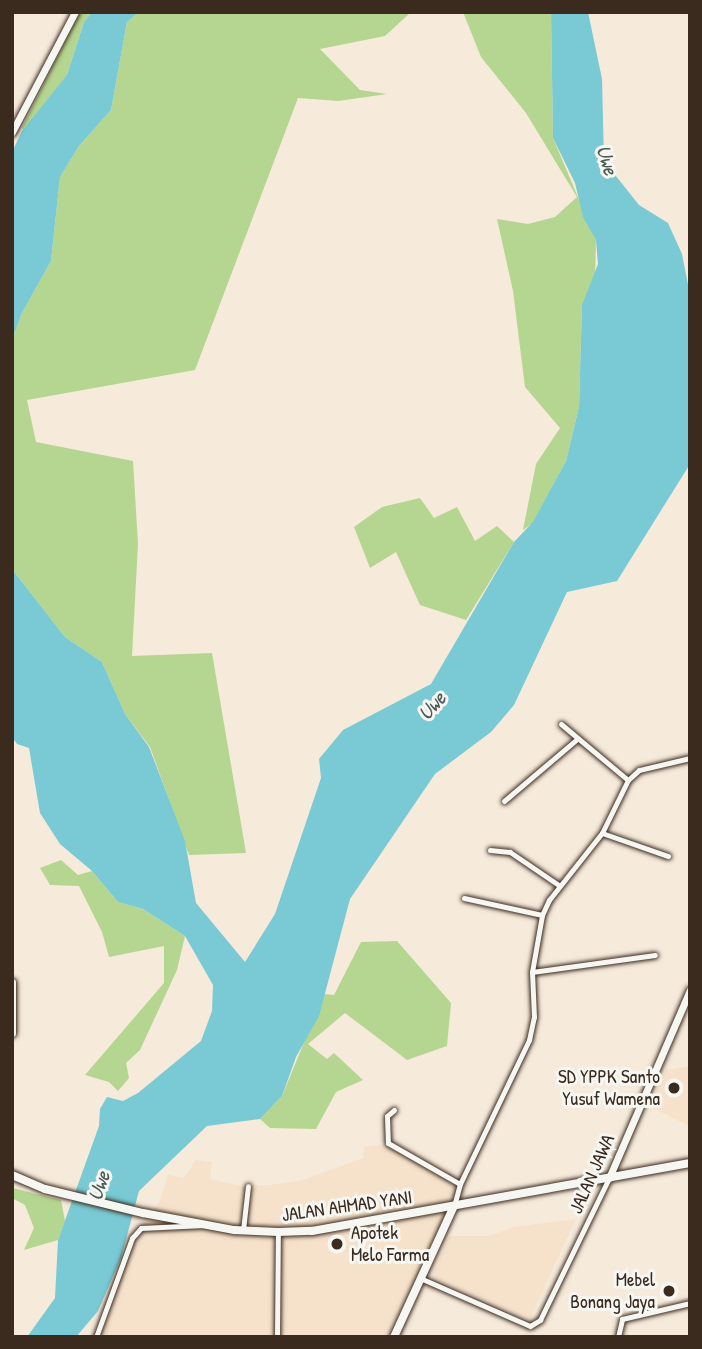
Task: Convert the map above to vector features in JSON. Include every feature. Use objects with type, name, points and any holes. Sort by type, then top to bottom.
[{"type":"main road","name":"JALAN AHMAD YANI","points":[[12,1175],[45,1189],[143,1213],[204,1225],[278,1232],[312,1231],[690,1163]]},
{"type":"main road","points":[[394,1337],[454,1206]]},
{"type":"street","points":[[12,132],[75,12]]},
{"type":"street","points":[[561,724],[628,780]]},
{"type":"street","points":[[504,801],[577,739]]},
{"type":"street","points":[[454,1206],[460,1184],[529,1040],[534,1017],[532,972],[542,915],[560,886],[602,833],[628,780],[639,770],[690,758]]},
{"type":"street","points":[[602,833],[668,856]]},
{"type":"street","points":[[490,850],[510,852],[560,886]]},
{"type":"street","points":[[464,898],[542,915]]},
{"type":"street","points":[[532,972],[655,955]]},
{"type":"street","points":[[12,982],[12,1033]]},
{"type":"street","name":"JALAN JAWA","points":[[420,1278],[530,1326],[540,1320],[609,1178],[690,990]]},
{"type":"street","points":[[394,1110],[387,1116],[388,1143],[460,1184]]},
{"type":"street","points":[[243,1230],[248,1186]]},
{"type":"street","points":[[96,1337],[132,1238],[141,1228],[204,1225]]},
{"type":"street","points":[[277,1337],[278,1232]]},
{"type":"street","points":[[618,1337],[622,1319],[690,1303]]},
{"type":"shaded area","name":"SD YPPK Santo Yusuf Wamena","points":[[690,1066],[690,1125],[687,1125],[649,1106],[666,1070]]},
{"type":"shaded area","points":[[386,1144],[459,1188],[388,1337],[95,1337],[135,1231],[159,1203],[168,1175],[184,1178],[196,1160],[212,1162],[210,1179],[240,1186],[269,1185],[303,1180],[363,1158],[364,1147]]},
{"type":"shaded area","points":[[576,1219],[529,1321],[432,1277],[449,1236],[489,1236],[513,1227]]},
{"type":"green space","points":[[80,12],[92,12],[84,22],[67,75],[27,136],[22,128]]},
{"type":"green space","points":[[139,12],[411,12],[385,36],[320,49],[360,90],[387,94],[338,101],[298,98],[195,370],[27,400],[36,442],[133,461],[138,544],[132,656],[212,653],[246,853],[189,855],[150,747],[125,714],[102,662],[65,637],[12,569],[12,340],[22,313],[51,261],[60,177],[79,146],[111,110],[127,22]]},
{"type":"green space","points":[[463,12],[551,12],[553,138],[596,240],[595,277],[582,305],[579,407],[566,461],[533,523],[523,530],[536,464],[560,428],[525,387],[513,291],[497,219],[528,224],[555,217],[577,197],[526,113],[481,57]]},
{"type":"green space","points":[[420,498],[434,518],[457,507],[475,541],[497,526],[514,542],[466,620],[420,605],[396,552],[370,568],[354,527],[382,507]]},
{"type":"green space","points":[[61,860],[78,875],[92,871],[118,902],[143,909],[185,936],[177,970],[140,1050],[126,1063],[129,1078],[118,1091],[109,1082],[85,1075],[164,983],[164,946],[109,957],[102,932],[79,886],[50,885],[40,868]]},
{"type":"green space","points":[[397,941],[451,1003],[447,1046],[407,1060],[345,1013],[308,1044],[327,1059],[334,1053],[363,1080],[336,1092],[316,1129],[270,1128],[260,1119],[282,1096],[324,994],[334,995],[361,942]]},
{"type":"green space","points":[[12,1188],[61,1200],[65,1221],[58,1240],[24,1250],[34,1228],[25,1205],[12,1198]]},
{"type":"water","points":[[92,12],[139,12],[127,22],[111,110],[79,146],[60,177],[51,261],[22,313],[12,340],[12,152],[22,131],[67,75],[84,22]]},
{"type":"water","name":"Uwe","points":[[551,12],[588,12],[602,79],[604,161],[639,205],[668,223],[682,254],[690,295],[690,464],[617,581],[567,592],[514,705],[491,732],[435,774],[350,899],[319,1016],[296,1057],[282,1096],[260,1119],[207,1126],[139,1191],[121,1258],[98,1311],[76,1337],[27,1337],[55,1298],[58,1240],[99,1126],[100,1109],[107,1097],[123,1101],[138,1093],[201,1041],[212,1011],[213,985],[185,936],[143,909],[118,902],[92,871],[60,844],[40,813],[29,748],[17,744],[12,737],[12,569],[65,637],[102,662],[125,714],[149,747],[185,841],[196,903],[245,962],[275,914],[321,778],[319,759],[343,730],[431,684],[514,542],[533,522],[566,461],[579,407],[582,305],[598,264],[596,240],[583,217],[575,183],[553,138]]},
{"type":"place","name":"SD YPPK Santo Yusuf Wamena","points":[[674,1088]]},
{"type":"place","name":"Apotek Melo Farma","points":[[337,1244]]},
{"type":"place","name":"Mebel Bonang Jaya","points":[[669,1291]]}]
